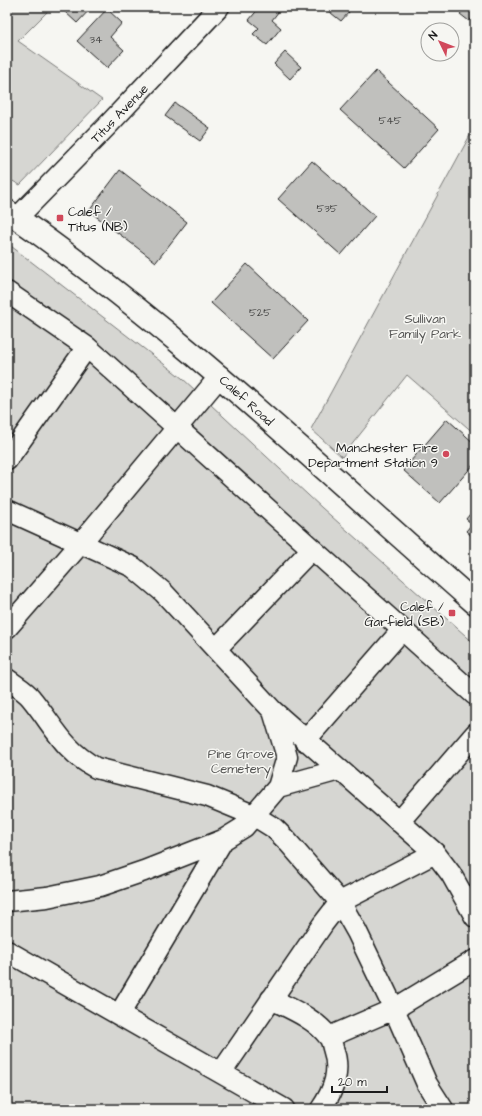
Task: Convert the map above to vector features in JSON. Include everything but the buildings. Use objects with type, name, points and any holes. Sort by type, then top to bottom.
[{"type":"main road","name":"Calef Road","points":[[12,215],[93,274],[220,376],[475,603]]},
{"type":"street","name":"Titus Avenue","points":[[12,215],[110,124],[219,7]]},
{"type":"street","points":[[7,292],[87,347],[475,695]]},
{"type":"street","points":[[7,460],[87,347]]},
{"type":"street","points":[[7,628],[81,543],[220,376]]},
{"type":"street","points":[[7,510],[133,567],[162,592],[273,711],[305,741],[435,853],[451,874],[475,917]]},
{"type":"street","points":[[216,649],[312,549]]},
{"type":"street","points":[[305,741],[402,630]]},
{"type":"street","points":[[7,679],[30,697],[63,742],[80,759],[96,768],[207,796],[253,815],[274,828],[288,841],[340,902],[357,932],[394,1008],[426,1084],[442,1109]]},
{"type":"street","points":[[7,902],[47,897],[100,886],[144,871],[223,840],[244,827],[278,787],[287,757],[273,711]]},
{"type":"street","points":[[399,822],[475,734]]},
{"type":"street","points":[[278,787],[339,770]]},
{"type":"street","points":[[119,1015],[223,840]]},
{"type":"street","points":[[221,1073],[340,902],[435,853]]},
{"type":"street","points":[[7,951],[284,1109]]},
{"type":"street","points":[[329,1037],[394,1008],[475,960]]},
{"type":"street","points":[[272,999],[311,1020],[329,1037],[337,1060],[336,1077],[330,1097],[321,1109]]},
{"type":"green space","points":[[7,7],[52,7],[18,41],[102,100],[20,185],[7,178]]},
{"type":"green space","name":"Sullivan Family Park","points":[[475,126],[475,434],[407,375],[342,457],[311,429]]},
{"type":"green space","name":"Pine Grove Cemetery","points":[[7,243],[182,378],[322,508],[475,644],[475,1109],[7,1109]]},
{"type":"place","name":"Calef / Titus (NB)","points":[[60,218]]},
{"type":"place","name":"Manchester Fire Department Station 9","points":[[446,454]]},
{"type":"place","name":"Calef / Garfield (SB)","points":[[452,613]]}]
